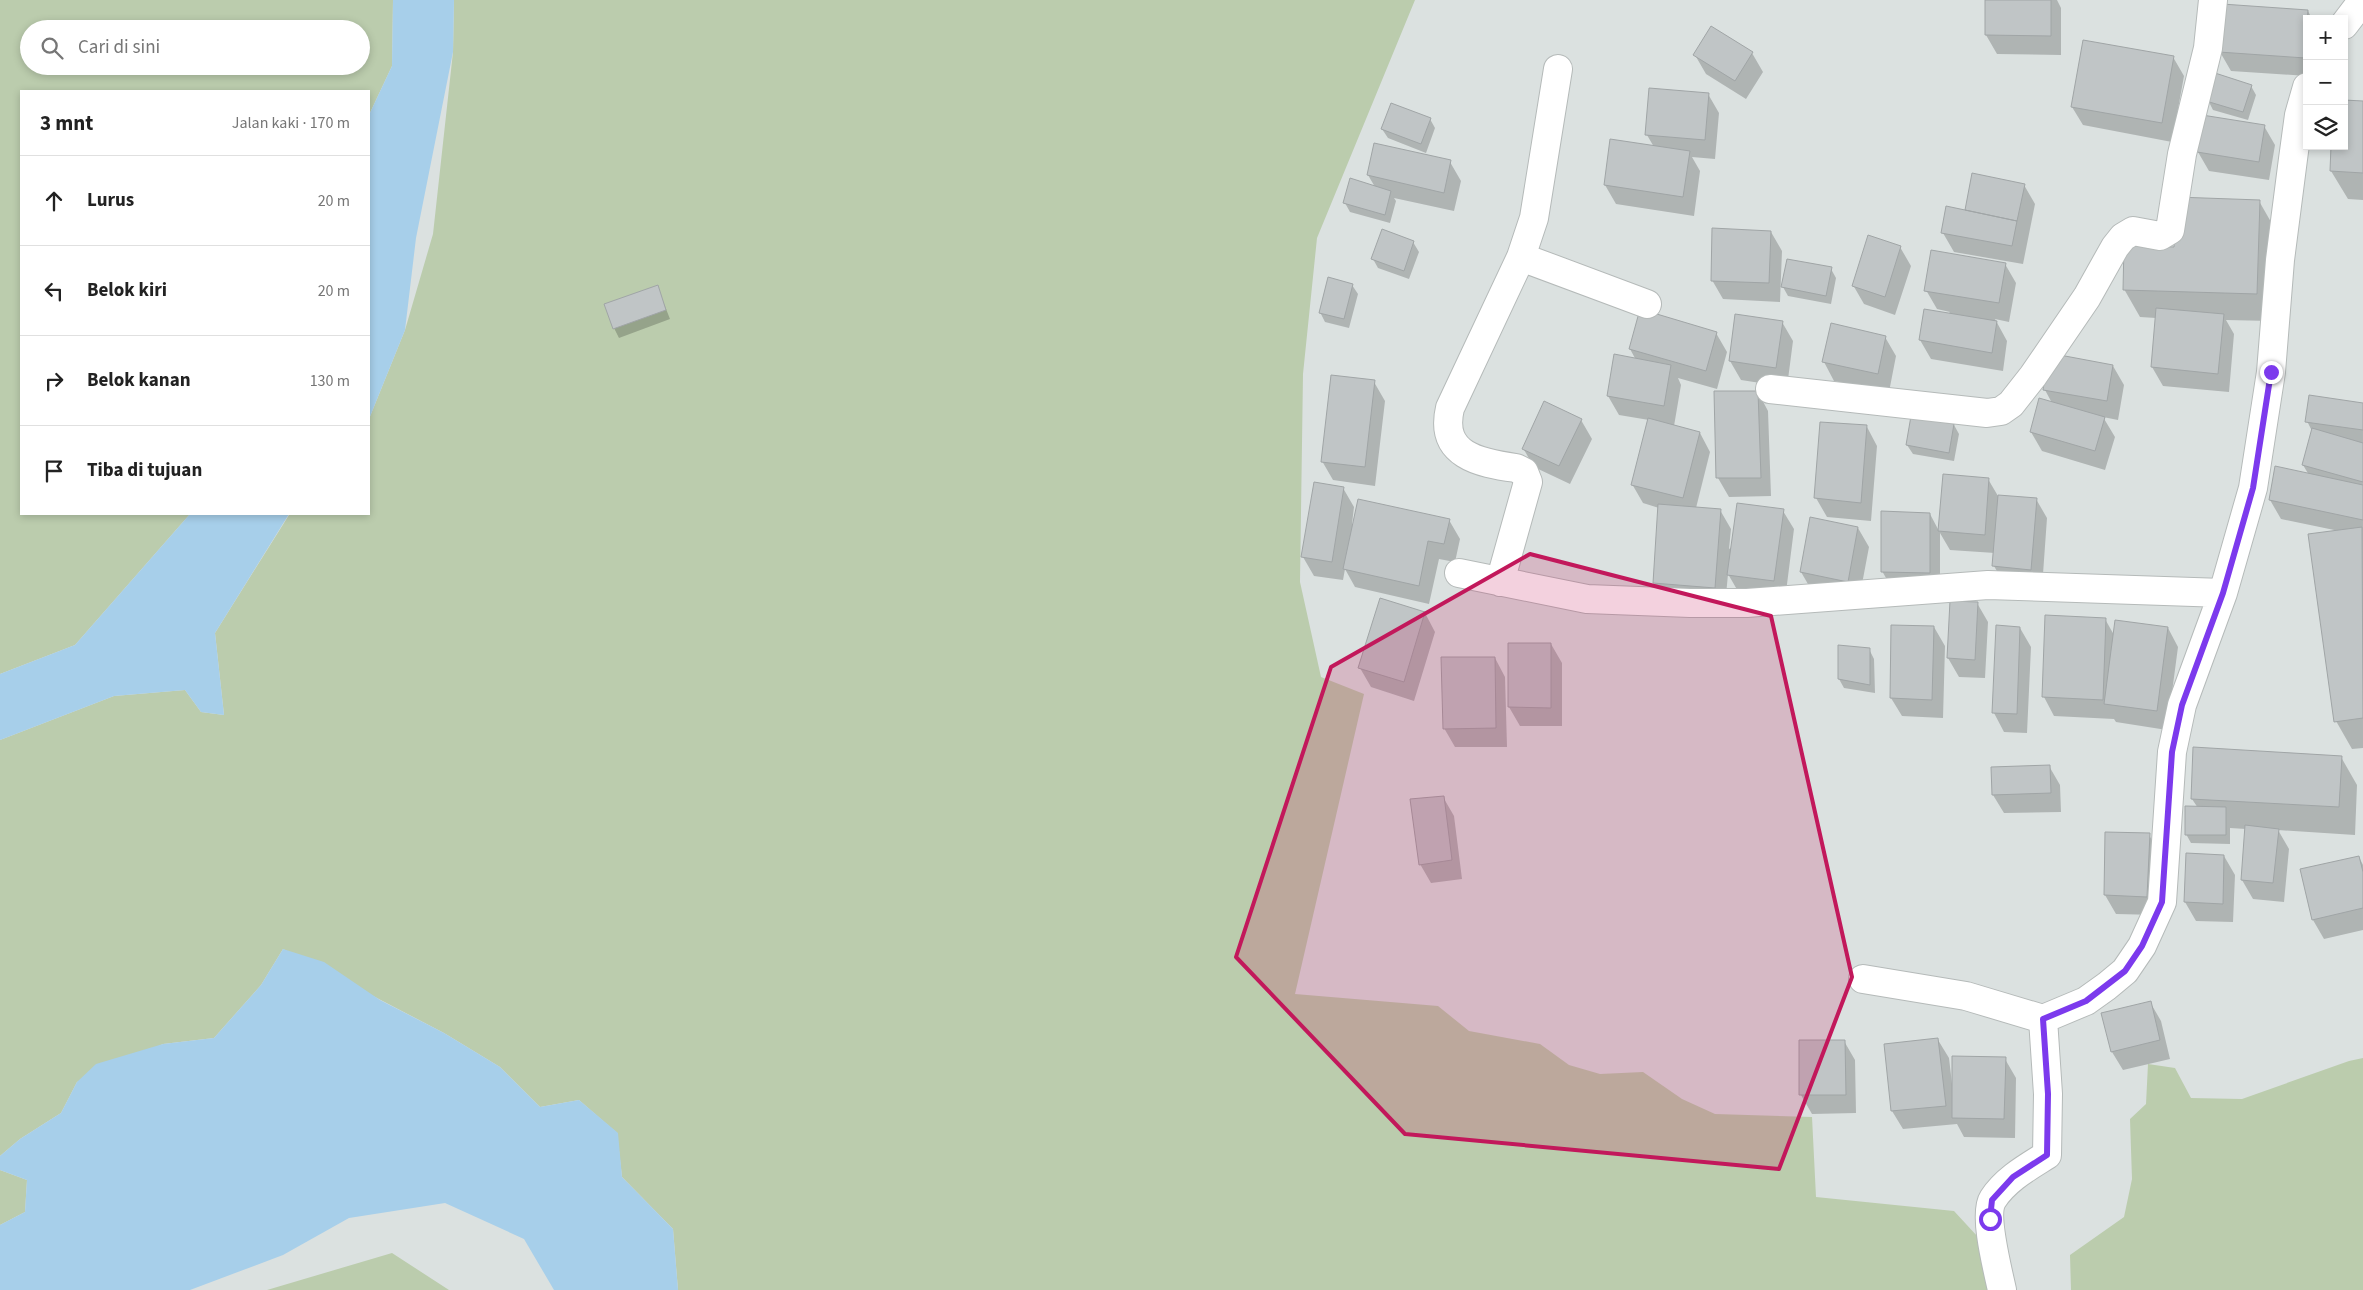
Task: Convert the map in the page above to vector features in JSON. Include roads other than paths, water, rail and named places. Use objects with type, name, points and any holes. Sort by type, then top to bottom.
[{"type":"street","points":[[1770,388],[1987,413],[2001,411],[2011,404],[2033,376],[2087,297],[2123,237],[2134,231],[2160,236],[2170,230],[2182,154],[2208,48],[2213,0]]},
{"type":"street","points":[[2348,20],[2363,0]]},
{"type":"street","points":[[1500,582],[1528,482],[1524,472],[1516,468],[1463,454],[1452,444],[1447,420],[1450,408],[1521,257],[1537,201],[1558,69]]},
{"type":"street","points":[[1863,979],[1966,996],[2043,1019],[2086,1001],[2125,971],[2142,946],[2162,902],[2172,752],[2182,705],[2223,593],[2253,488],[2271,372],[2280,260],[2303,103]]},
{"type":"street","points":[[1521,257],[1647,304]]},
{"type":"street","points":[[1459,573],[1588,599],[1690,604],[1747,602],[1988,585],[2223,593]]},
{"type":"street","points":[[2002,1290],[1990,1219],[1992,1200],[2013,1177],[2047,1155],[2048,1094],[2043,1019]]},
{"type":"water","points":[[393,0],[454,0],[453,52],[416,238],[405,330],[370,417],[370,113],[392,66]]},
{"type":"water","points":[[189,515],[288,515],[215,633],[224,715],[201,712],[185,690],[114,696],[0,740],[0,674],[75,645]]},
{"type":"water","points":[[283,949],[324,962],[380,1000],[444,1033],[500,1067],[540,1107],[579,1100],[618,1133],[622,1177],[673,1229],[678,1290],[554,1290],[524,1239],[445,1203],[349,1218],[283,1255],[190,1290],[0,1290],[0,1225],[25,1212],[27,1180],[0,1170],[0,1156],[20,1139],[61,1113],[77,1082],[96,1064],[163,1044],[214,1038],[261,985]]}]
